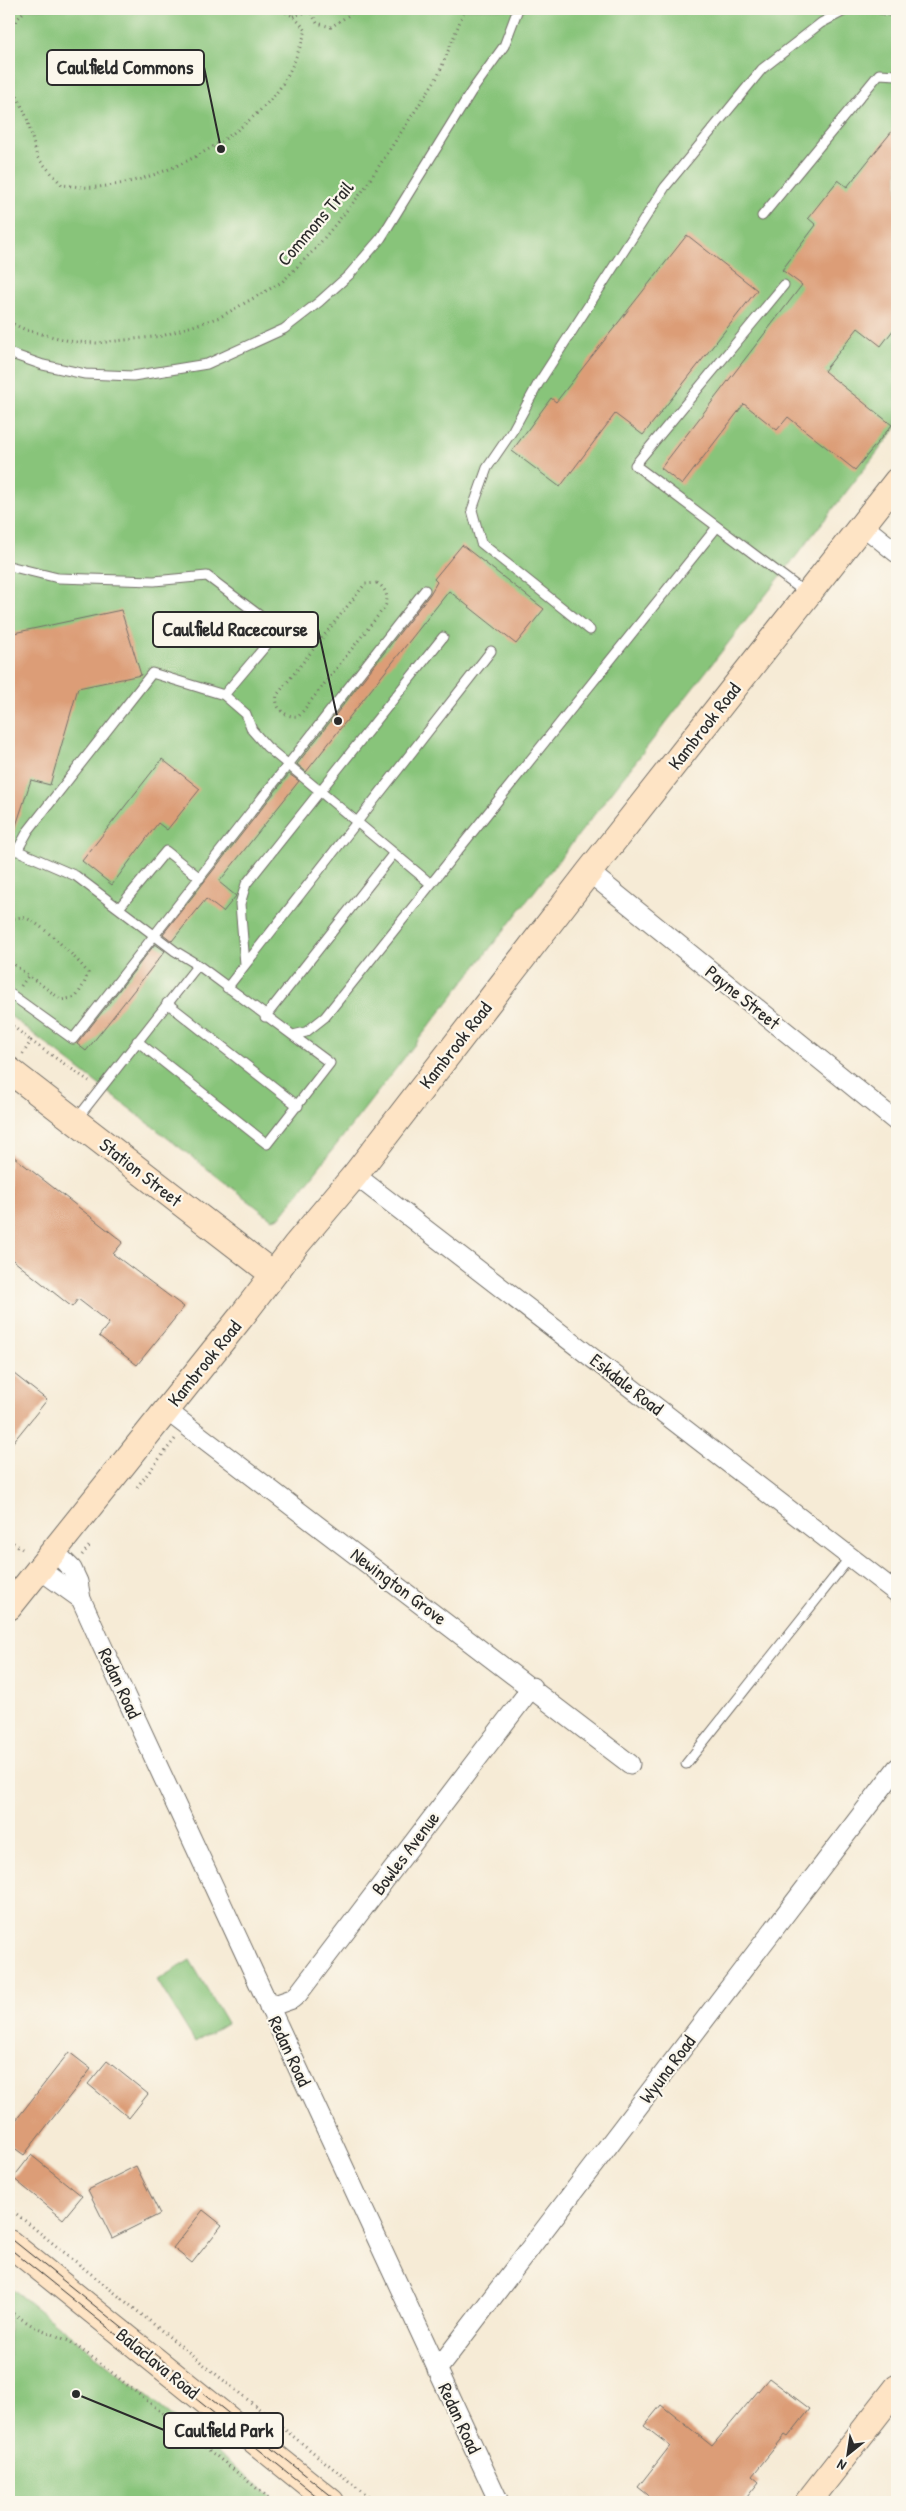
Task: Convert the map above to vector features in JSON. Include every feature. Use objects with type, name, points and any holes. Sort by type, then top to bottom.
[{"type":"street","name":"Kambrook Road","points":[[9,1607],[46,1560],[176,1418],[273,1274],[355,1175],[588,872],[897,480]]},
{"type":"street","points":[[862,525],[897,553]]},
{"type":"street","name":"Payne Street","points":[[588,872],[897,1122]]},
{"type":"street","name":"Station Street","points":[[10,1071],[76,1120],[273,1274]]},
{"type":"street","name":"Eskdale Road","points":[[355,1175],[897,1593]]},
{"type":"street","name":"Newington Grove","points":[[176,1418],[532,1687],[630,1764]]},
{"type":"street","name":"Redan Road","points":[[46,1560],[72,1569],[78,1582],[81,1599],[499,2502]]},
{"type":"street","name":"Bowles Avenue","points":[[269,2007],[292,2000],[298,1994],[532,1687]]},
{"type":"street","name":"Wyuna Road","points":[[437,2370],[897,1768]]},
{"type":"street","name":"Balaclava Road","points":[[9,2243],[331,2502]]},
{"type":"street","points":[[808,2502],[897,2388]]},
{"type":"lane","points":[[9,353],[43,364],[85,374],[133,376],[207,364],[284,329],[337,286],[381,238],[471,92],[504,46],[518,9]]},
{"type":"lane","points":[[590,630],[481,543],[472,510],[487,468],[513,430],[538,384],[666,187],[762,69],[831,13],[848,9]]},
{"type":"lane","points":[[880,9],[897,13]]},
{"type":"lane","points":[[762,216],[878,74],[897,75]]},
{"type":"lane","points":[[784,286],[635,465],[807,594]]},
{"type":"lane","points":[[292,1035],[306,1032],[325,1017],[717,526]]},
{"type":"lane","points":[[9,566],[58,578],[154,581],[208,576],[279,630],[224,694]]},
{"type":"lane","points":[[9,993],[73,1039],[425,590]]},
{"type":"lane","points":[[245,964],[240,904],[246,884],[444,636]]},
{"type":"lane","points":[[227,988],[491,651]]},
{"type":"lane","points":[[136,1041],[267,1144],[330,1063],[76,876],[13,849],[152,673],[224,694],[246,714],[257,736],[288,765],[431,884]]},
{"type":"lane","points":[[119,908],[166,851],[200,878]]},
{"type":"lane","points":[[265,1017],[394,853]]},
{"type":"lane","points":[[76,1120],[136,1041],[198,965]]},
{"type":"lane","points":[[167,1002],[298,1106]]},
{"type":"lane","points":[[686,1764],[851,1556]]},
{"type":"path","points":[[9,29],[26,9]]},
{"type":"path","points":[[9,78],[27,118],[37,157],[62,185],[96,187],[155,176],[222,142],[273,97],[296,59],[306,30],[293,16],[279,9]]},
{"type":"path","points":[[293,16],[309,10],[317,23],[331,27],[352,13],[354,9]]},
{"type":"path","name":"Commons Trail","points":[[9,322],[26,330],[74,342],[97,342],[162,336],[220,317],[282,282],[315,249],[362,192],[438,76],[465,9]]},
{"type":"path","points":[[377,583],[381,586],[386,593],[388,603],[299,716],[291,717],[283,713],[278,706],[277,695],[365,584],[377,583]]},
{"type":"path","points":[[9,920],[17,917],[27,918],[76,958],[88,973],[76,997],[62,1000],[9,960]]},
{"type":"path","points":[[9,1023],[31,1041],[100,1088]]},
{"type":"path","points":[[10,1071],[31,1041]]},
{"type":"path","points":[[136,1488],[176,1418]]},
{"type":"path","points":[[9,1540],[22,1549]]},
{"type":"path","points":[[9,2208],[375,2502]]},
{"type":"path","points":[[9,2311],[34,2326],[68,2341],[96,2360],[274,2502]]},
{"type":"green space","points":[[9,9],[897,9],[897,427],[280,1217],[272,1219],[9,1015]]},
{"type":"green space","points":[[190,1960],[227,2023],[195,2042],[157,1980]]},
{"type":"green space","points":[[9,2286],[279,2502],[9,2502]]},
{"type":"building","points":[[897,125],[897,325],[881,346],[858,328],[824,371],[892,425],[855,470],[788,417],[777,430],[744,404],[682,485],[661,468],[802,285],[782,270],[816,225],[808,218],[838,180],[847,187]]},
{"type":"building","points":[[687,235],[757,290],[643,435],[615,414],[560,487],[512,451],[551,398],[556,402]]},
{"type":"building","points":[[462,545],[544,609],[516,644],[449,591],[306,772],[297,764],[430,594],[437,582],[434,579]]},
{"type":"building","points":[[121,610],[141,675],[78,688],[50,785],[31,780],[12,838],[9,838],[9,634]]},
{"type":"building","points":[[162,759],[200,789],[167,830],[158,823],[112,885],[82,861]]},
{"type":"building","points":[[289,774],[299,781],[219,882],[236,896],[223,912],[206,899],[172,941],[163,934]]},
{"type":"building","points":[[155,944],[165,951],[86,1051],[77,1044]]},
{"type":"building","points":[[9,1153],[123,1242],[113,1254],[184,1307],[137,1365],[99,1336],[109,1323],[78,1299],[72,1307],[9,1257]]},
{"type":"building","points":[[9,1370],[47,1400],[9,1447]]},
{"type":"building","points":[[69,2052],[91,2069],[24,2155],[9,2144],[9,2129]]},
{"type":"building","points":[[107,2061],[148,2094],[129,2118],[88,2084]]},
{"type":"building","points":[[31,2155],[82,2196],[63,2219],[13,2178]]},
{"type":"building","points":[[136,2166],[160,2214],[112,2238],[88,2190]]},
{"type":"building","points":[[203,2210],[222,2225],[192,2263],[173,2248]]},
{"type":"building","points":[[769,2378],[810,2409],[788,2437],[785,2435],[752,2476],[759,2482],[743,2502],[657,2502],[638,2487],[670,2446],[644,2426],[661,2405],[712,2446]]},
{"type":"tram line","points":[[9,2237],[339,2502]]},
{"type":"tram line","points":[[9,2248],[324,2502]]},
{"type":"place","name":"Caulfield Commons","points":[[221,149]]},
{"type":"place","name":"Caulfield Racecourse","points":[[338,721]]},
{"type":"place","name":"Caulfield Park","points":[[76,2394]]}]
